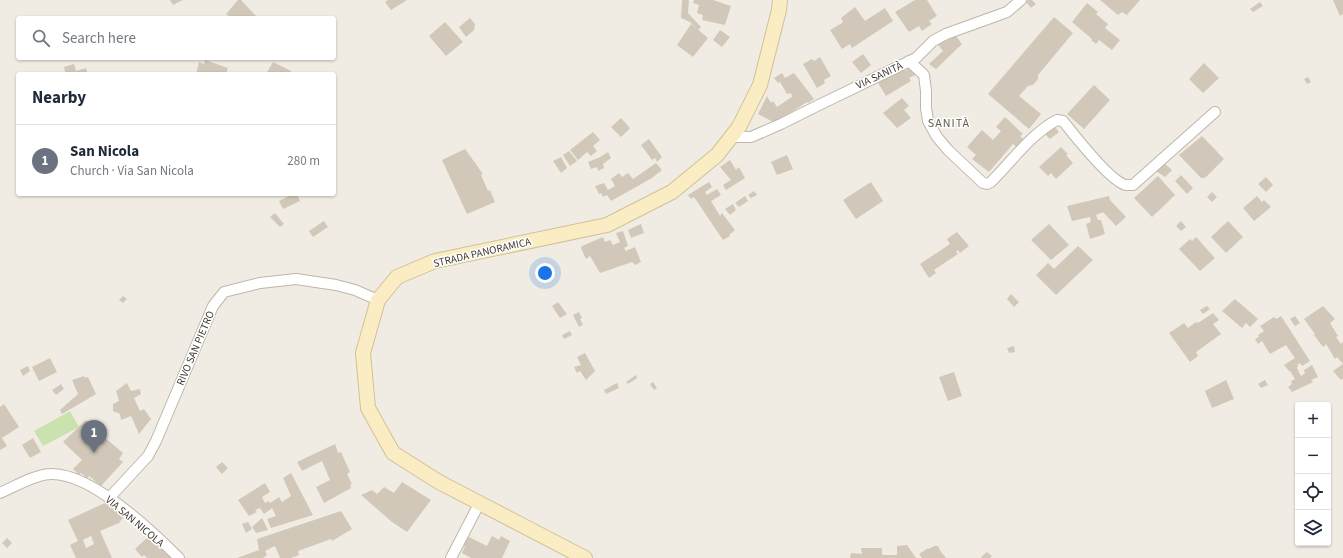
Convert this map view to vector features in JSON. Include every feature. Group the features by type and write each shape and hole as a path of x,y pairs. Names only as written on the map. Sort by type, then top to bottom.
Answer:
{"main road":[{"name":"STRADA PANORAMICA","path":"585,558 479,504 439,482 393,453 368,408 363,353 378,300 397,277 435,261 607,225 672,192 717,155 739,127 760,85 779,10 780,0"}],"street":[{"name":"VIA SANITÀ","path":"731,137 750,137 781,124 916,58 933,41 946,34 1007,12 1022,0"},
{"path":"909,61 924,75 928,121 937,137 976,177 983,183 987,184 991,182 1032,138 1048,125 1057,120 1063,122 1106,171 1126,185 1133,185 1215,112"},
{"name":"RIVO SAN PIETRO","path":"110,497 151,451 213,306 224,292 260,283 296,280 336,285 355,290 378,300"},
{"name":"VIA SAN NICOLA","path":"0,493 30,479 51,474 70,477 110,497 179,558"},
{"path":"451,558 479,504"}],"green space":[{"path":"70,411 79,427 43,446 34,431"}],"building":[{"path":"170,0 183,0 173,5"},
{"path":"238,0 241,0 256,16 229,16 226,14"},
{"path":"388,0 407,0 391,10 385,2"},
{"path":"682,0 689,0 688,13 701,27 698,30 690,22 681,18"},
{"path":"694,0 713,0 731,6 725,25 702,20 703,15 697,13 699,5 693,3"},
{"path":"915,0 927,0 937,16 929,21 932,24 922,31 919,26 909,32 895,12"},
{"path":"1028,0 1032,0 1036,4 1031,8 1026,2"},
{"path":"1100,0 1140,0 1127,15 1122,12 1118,15"},
{"path":"1333,0 1343,0 1343,14 1340,16"},
{"path":"1260,2 1263,6 1253,12 1250,9"},
{"path":"1087,3 1098,12 1096,14 1108,24 1105,28 1120,40 1112,50 1099,40 1096,44 1072,22"},
{"path":"855,7 865,21 885,8 893,21 852,48 850,44 842,49 830,30 842,23 841,18"},
{"path":"1054,17 1073,33 1038,75 1038,79 1033,85 1028,86 1019,96 1041,114 1029,129 988,94"},
{"path":"470,18 475,24 474,30 466,37 459,27"},
{"path":"445,22 463,42 446,56 429,36"},
{"path":"691,24 708,38 693,57 677,45"},
{"path":"720,30 730,37 722,47 713,40"},
{"path":"956,36 962,44 936,69 929,64 943,51 938,45"},
{"path":"863,54 871,65 861,73 852,62"},
{"path":"820,57 831,76 824,80 825,83 817,88 803,64 812,59 814,61"},
{"path":"205,60 228,68 227,72 196,72 199,62 204,64"},
{"path":"273,62 291,71 291,72 267,72"},
{"path":"1204,63 1219,78 1203,93 1189,79"},
{"path":"74,64 76,71 86,68 87,72 65,72 64,67"},
{"path":"902,68 905,71 909,68 915,75 909,78 911,81 886,96 878,83"},
{"path":"782,73 785,78 794,73 814,99 775,123 758,114 767,96 771,103 773,101 777,107 793,96 790,93 787,94 780,82 778,83 774,78"},
{"path":"1308,77 1311,82 1307,84 1304,79"},
{"path":"1094,85 1110,100 1084,129 1067,114"},
{"path":"902,98 909,106 904,110 911,118 897,128 883,113"},
{"path":"1005,117 1023,134 1020,136 1024,140 1018,148 1013,144 989,172 972,159 976,155 967,147 982,130 993,140 1001,131 996,127"},
{"path":"621,118 630,128 621,137 611,127"},
{"path":"1053,124 1059,132 1050,139 1044,133"},
{"path":"593,132 600,140 593,146 597,151 591,156 587,152 578,160 570,150"},
{"path":"1202,136 1224,159 1205,178 1201,178 1179,155"},
{"path":"649,139 662,157 657,162 655,158 652,160 641,145"},
{"path":"1061,147 1068,154 1066,155 1073,163 1056,179 1051,173 1048,176 1039,167"},
{"path":"465,149 483,174 481,175 495,202 467,214 442,160"},
{"path":"569,151 577,161 570,166 563,155"},
{"path":"608,152 611,158 603,164 604,168 598,171 597,167 591,169 588,162"},
{"path":"787,155 793,169 777,175 771,162"},
{"path":"561,157 567,168 561,173 553,161"},
{"path":"730,160 736,170 739,167 745,178 726,190 723,185 731,180 720,167"},
{"path":"656,163 662,170 652,178 611,201 607,195 603,197 601,193 599,194 595,186 604,183 608,190 615,186 611,179 619,173 622,177 628,173 633,179"},
{"path":"1164,163 1172,170 1165,177 1156,171"},
{"path":"1181,175 1193,188 1187,194 1175,181"},
{"path":"1158,176 1175,195 1152,217 1134,198"},
{"path":"1266,177 1273,185 1266,192 1258,184"},
{"path":"709,182 712,187 705,192 707,195 717,189 721,195 711,201 720,216 722,213 735,230 729,235 730,236 723,240 694,197 691,199 688,195"},
{"path":"871,182 883,201 856,219 843,200"},
{"path":"754,191 757,195 751,198 748,195"},
{"path":"1212,192 1217,197 1212,202 1207,197"},
{"path":"289,196 298,196 300,201 283,209 279,201"},
{"path":"745,196 748,201 739,207 735,203"},
{"path":"1109,196 1110,200 1126,217 1116,226 1103,212 1096,215 1098,220 1101,220 1105,234 1090,239 1086,224 1091,222 1090,217 1072,221 1067,206"},
{"path":"1257,196 1262,202 1264,200 1271,207 1254,221 1243,208"},
{"path":"733,204 736,210 730,215 725,209"},
{"path":"275,213 284,224 280,227 270,217"},
{"path":"324,221 328,227 313,237 309,231"},
{"path":"1181,221 1186,227 1181,231 1176,226"},
{"path":"1228,221 1243,237 1226,253 1211,237"},
{"path":"641,224 644,233 631,238 628,230"},
{"path":"1049,224 1069,245 1051,260 1031,240"},
{"path":"623,231 628,246 624,248 626,251 635,247 641,262 635,265 632,262 600,273 590,256 586,259 581,248 582,246 603,237 605,242 610,240 613,245 620,242 616,233"},
{"path":"957,232 969,246 960,253 958,250 956,252 958,254 934,270 936,273 929,278 920,264 950,244 947,239"},
{"path":"1196,237 1215,258 1200,271 1179,249 1190,239 1192,241"},
{"path":"1078,246 1093,260 1056,295 1036,275 1048,263 1054,269"},
{"path":"1011,294 1019,302 1014,307 1007,299"},
{"path":"123,296 127,299 123,303 119,300"},
{"path":"1235,299 1258,319 1250,327 1246,323 1242,328 1222,311"},
{"path":"558,302 567,314 560,318 552,306"},
{"path":"1207,306 1210,309 1203,314 1200,310"},
{"path":"1323,306 1335,319 1330,323 1338,336 1336,337 1341,344 1343,342 1343,364 1337,357 1335,359 1326,344 1323,347 1304,319"},
{"path":"579,312 583,325 579,327 573,315"},
{"path":"1213,313 1219,320 1213,324 1221,334 1196,352 1198,356 1190,362 1169,333 1184,323 1188,328"},
{"path":"1281,316 1310,361 1302,366 1300,363 1297,365 1301,376 1305,373 1304,370 1312,365 1318,377 1311,380 1313,382 1292,392 1288,387 1292,384 1291,381 1295,379 1284,365 1295,358 1286,345 1270,354 1262,341 1258,344 1255,339 1264,331 1260,326 1274,317 1276,319"},
{"path":"1295,316 1300,323 1295,326 1290,319"},
{"path":"570,331 572,335 564,339 562,335"},
{"path":"1014,346 1015,352 1009,353 1007,348"},
{"path":"585,353 595,371 586,380 580,371 577,373 574,367 581,365 577,357"},
{"path":"50,358 57,372 39,381 32,367"},
{"path":"1343,364 1343,378 1341,380 1333,371"},
{"path":"28,366 30,371 23,376 20,370"},
{"path":"954,372 962,396 948,401 939,377"},
{"path":"636,375 637,378 628,384 626,382"},
{"path":"84,376 85,378 88,377 96,394 62,414 60,410 78,394 72,380"},
{"path":"1226,380 1234,399 1212,408 1205,391"},
{"path":"1265,380 1268,385 1261,388 1258,384"},
{"path":"653,382 657,388 654,390 650,384"},
{"path":"127,383 131,391 140,389 141,394 134,398 140,411 144,409 151,419 139,434 131,416 121,420 120,414 113,411 113,404 119,401 116,391"},
{"path":"617,383 619,388 606,394 604,390"},
{"path":"61,384 64,389 56,395 52,390"},
{"path":"4,404 19,427 2,438 7,446 0,450 0,407"},
{"path":"86,420 89,423 92,421 100,423 107,433 104,437 123,453 119,459 123,462 101,486 89,476 87,478 81,473 79,475 73,469 82,460 63,442"},
{"path":"33,438 41,452 30,458 22,445"},
{"path":"335,444 338,453 341,452 350,472 347,474 352,484 350,485 351,488 324,503 316,487 330,480 322,461 302,471 297,462"},
{"path":"222,462 228,468 222,474 216,467"},
{"path":"291,473 313,515 271,528 267,519 276,516 272,508 264,514 260,508 255,510 257,512 249,516 238,500 265,483 270,492 262,497 265,503 268,501 270,503 279,497 282,502 291,496 283,478"},
{"path":"402,482 431,500 407,532 392,522 361,495 372,490 377,494 384,487 394,493"},
{"path":"109,501 126,514 119,523 100,531 112,558 76,558 70,545 78,541 68,520","holes":["91,536 94,544 86,548 83,540"]},
{"path":"341,511 352,529 332,541 331,539 298,551 299,555 291,558 280,558 275,546 265,551 267,555 263,558 237,558 259,550 257,539"},
{"path":"262,518 268,530 256,533 252,527"},
{"path":"248,522 252,529 246,533 242,524"},
{"path":"150,535 172,558 147,558 144,555 142,557 135,549"},
{"path":"467,536 487,546 492,536 499,540 501,536 510,541 502,558 471,558 462,553 465,546 462,545"},
{"path":"7,538 12,543 7,548 2,543"},
{"path":"907,545 916,558 850,558 851,553 862,554 861,548 882,548 882,555 897,555 897,546"},
{"path":"934,546 938,546 946,558 922,558 919,554 928,548 929,549"},
{"path":"987,552 992,556 990,558 981,557"}],"place":[{"name":"San Nicola","path":"94,453"}],"district":[{"name":"SANITÀ","path":"949,123"}]}
